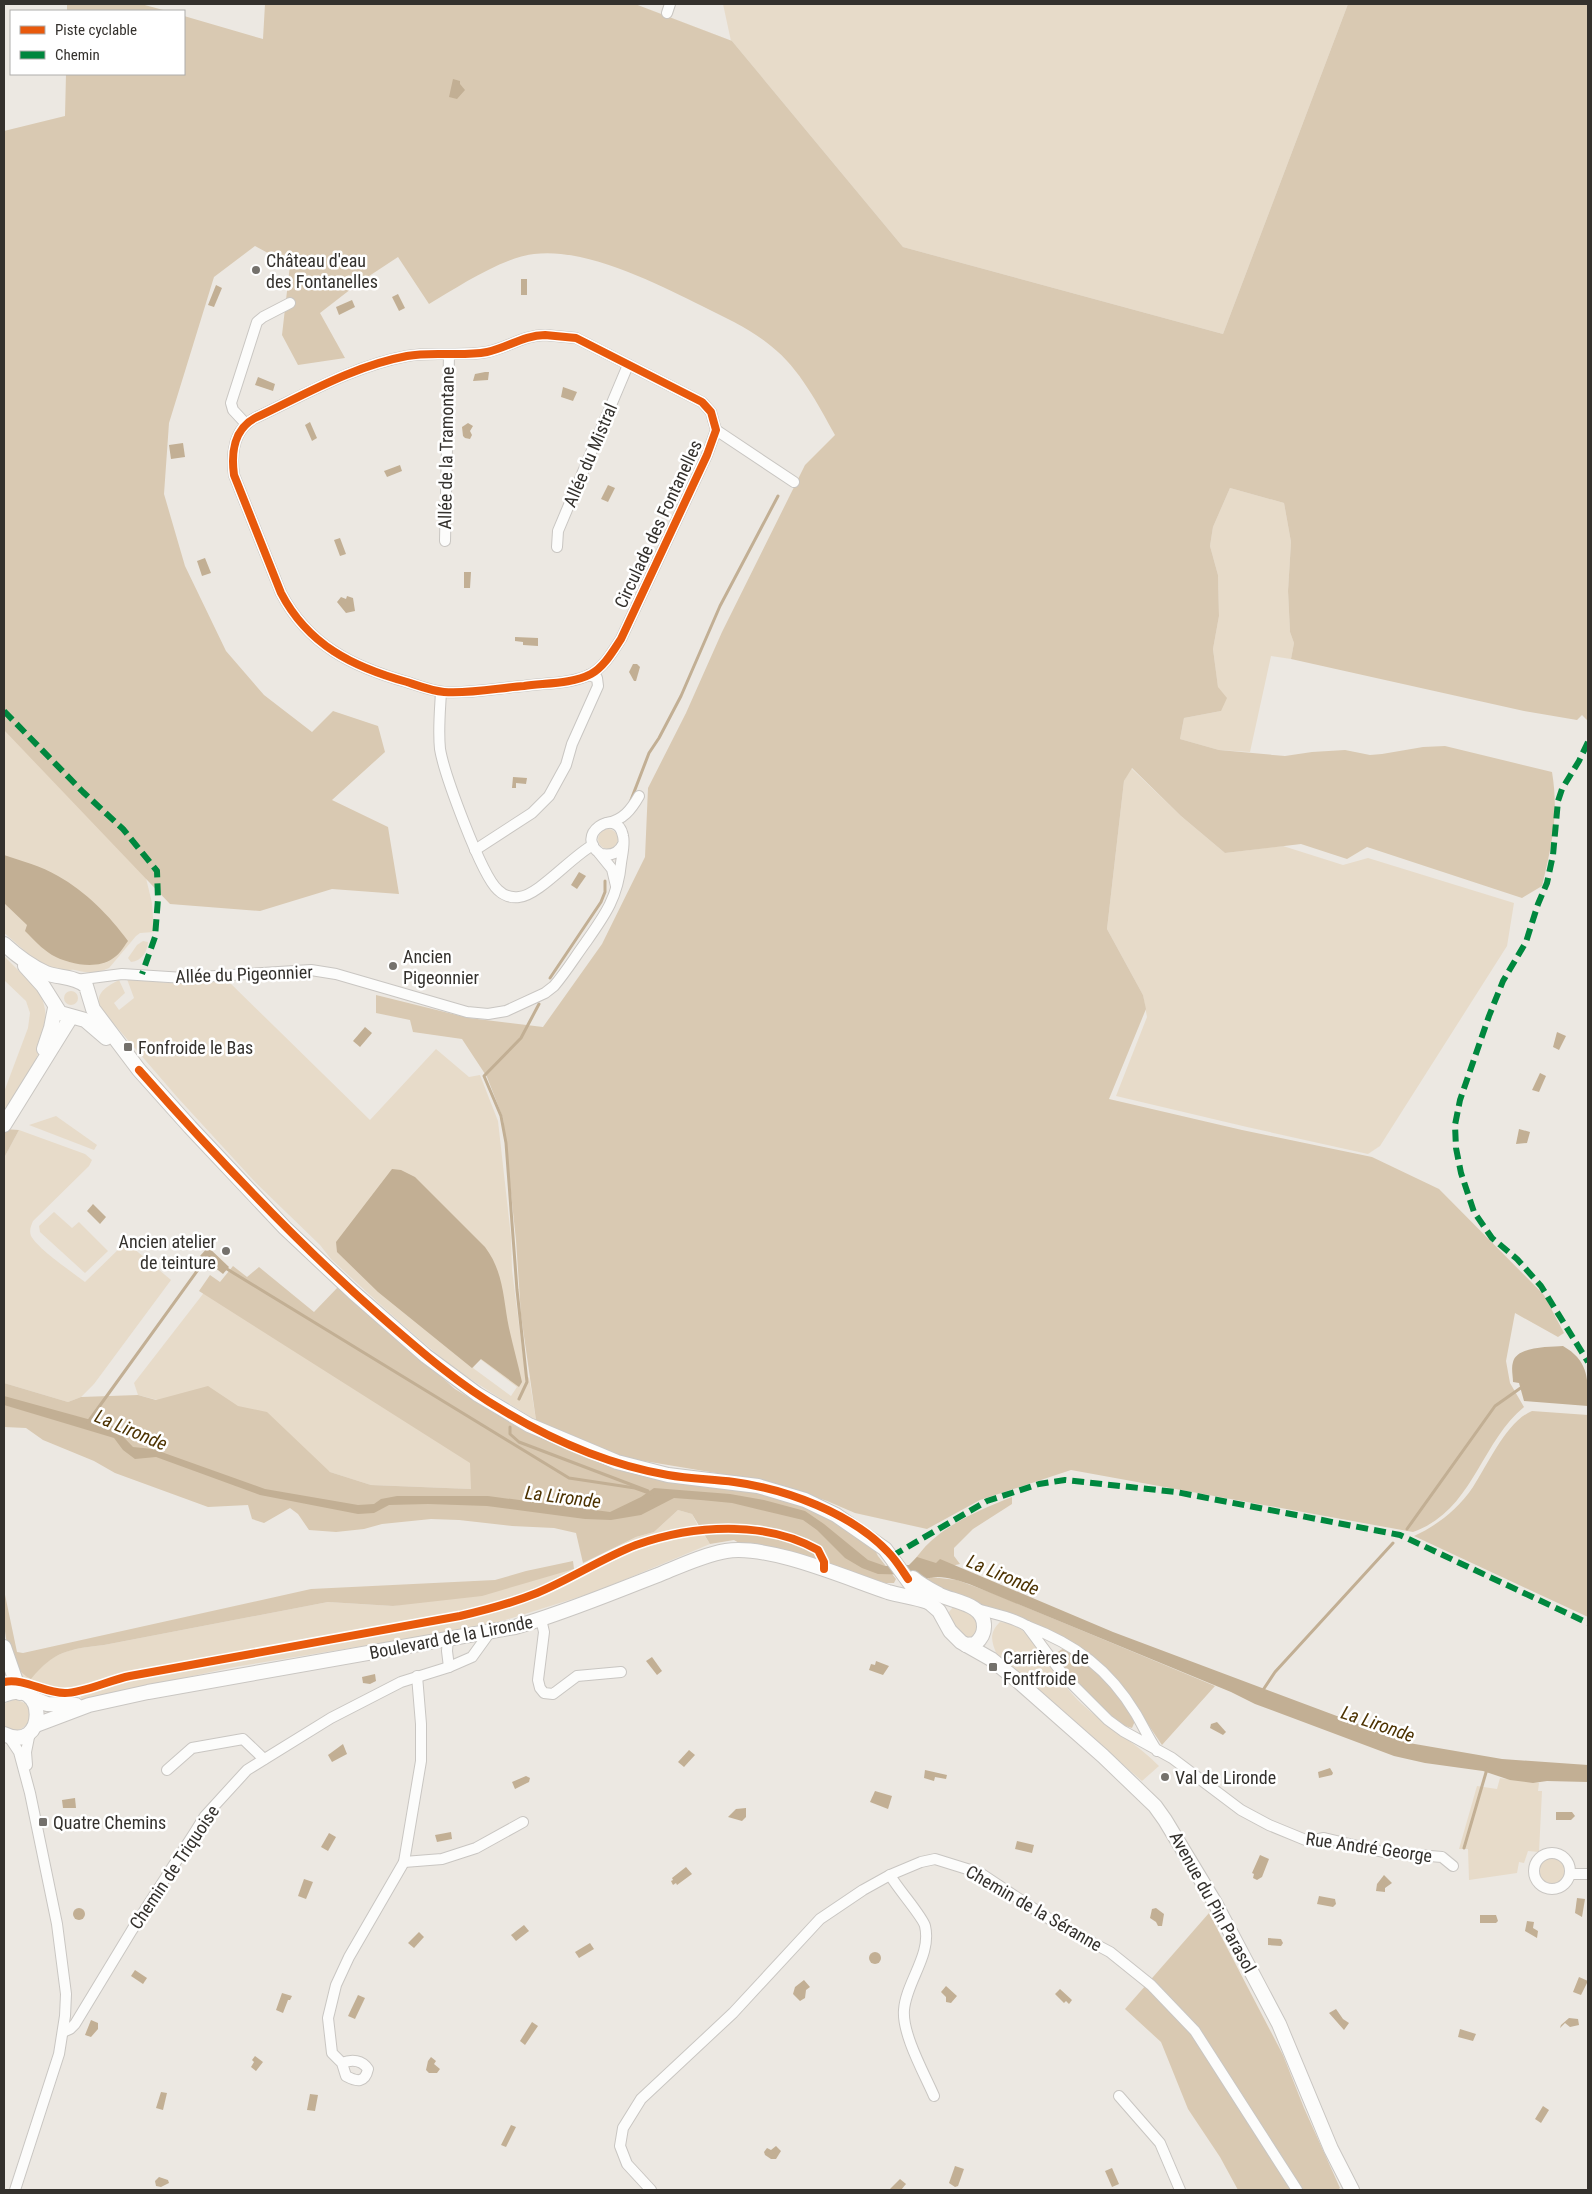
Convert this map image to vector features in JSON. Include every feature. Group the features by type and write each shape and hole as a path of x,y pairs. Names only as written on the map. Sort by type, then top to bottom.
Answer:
{"street":[{"path":"290,303 257,322 231,403 233,410 246,424 237,437 232,460 234,475 281,593 291,610 309,632 349,662 369,671 441,692 460,692 559,682 589,675 597,678 598,686 562,773 549,796 532,813 476,850"},
{"name":"Circulade des Fontanelles","path":"246,424 277,406 379,363 409,356 488,352 532,336 545,335 576,338 702,402 711,412 716,430 707,455 621,639 601,666 589,675"},
{"name":"Allée de la Tramontane","path":"444,541 448,355"},
{"name":"Allée du Mistral","path":"557,547 558,531 628,365"},
{"path":"716,430 794,482"},
{"path":"441,692 439,739 444,770 476,850 497,890 508,896 521,897 533,892 577,854 596,849 607,855 613,854 624,841 623,834 617,826 611,823 604,824 593,832 596,849 613,872 616,891"},
{"name":"Allée du Pigeonnier","path":"75,980 122,974 184,978 312,970 336,974 467,1012 497,1013 545,992 554,986 604,917 616,891 624,841 639,796 624,816 604,824"},
{"path":"4,944 46,973 75,980 86,986 100,1020 139,1070 285,1228 353,1292 426,1356 502,1410 564,1442 617,1462 668,1475 758,1486 805,1500 823,1508 878,1543 895,1560 912,1582 935,1599 957,1601 974,1608 1017,1620 1072,1646 1100,1670 1135,1713 1157,1751"},
{"path":"16,954 43,986 60,1014 85,1020 139,1070"},
{"path":"4,1125 72,1017 85,1011 90,999 108,976"},
{"path":"26,1088 46,1044 56,987 65,980 75,980"},
{"name":"Boulevard de la Lironde","path":"7,1736 22,1736 33,1728 89,1705 194,1684 490,1632 541,1619 685,1564 726,1551 743,1550 760,1553 811,1565 888,1592 935,1599"},
{"name":"Boulevard de la Lironde","path":"888,1592 902,1592 912,1582"},
{"path":"935,1599 950,1631 966,1645 978,1641 984,1626 1000,1615"},
{"path":"946,1623 946,1608 951,1602 957,1601"},
{"path":"974,1608 982,1618 984,1626"},
{"path":"541,1619 544,1632 538,1680 540,1688 544,1692 554,1694 577,1676 621,1672"},
{"name":"Avenue du Pin Parasol","path":"984,1626 990,1647 1001,1666"},
{"name":"Rue André George","path":"1027,1626 1064,1676 1115,1726 1172,1758 1214,1792 1241,1810 1284,1832 1308,1841 1324,1838 1383,1852 1442,1857 1453,1866"},
{"name":"Chemin de Triquoise","path":"64,2032 75,2024 127,1938 206,1816 247,1770 331,1718 401,1682 449,1668 472,1657 490,1632"},
{"path":"448,1639 446,1651 449,1668"},
{"name":"Avenue du Pin Parasol","path":"966,1645 1001,1666 1127,1779 1154,1806 1170,1826 1216,1903 1279,2024 1331,2149 1352,2190"},
{"path":"4,1647 25,1695 37,1710 26,1752 29,1789"},
{"path":"342,2063 332,2053 328,2018 336,1985 348,1957 404,1862 421,1761 421,1724 417,1676"},
{"path":"4,1695 10,1692 25,1695"},
{"name":"Boulevard de la Lironde","path":"25,1695 47,1704 89,1705"},
{"path":"7,1736 19,1752 29,1789 62,1949 66,1994 64,2032 59,2054 15,2190"},
{"path":"167,1770 192,1748 243,1739 264,1759"},
{"path":"404,1862 442,1859 476,1848 523,1822"},
{"name":"Chemin de la Séranne","path":"651,2190 627,2164 620,2146 623,2128 641,2099 733,2013 820,1919 863,1890 890,1875 921,1862 934,1859 969,1868 1001,1885 1057,1924 1110,1952 1151,1984 1195,2031 1297,2190"},
{"path":"1571,1874 1588,1874"},
{"path":"890,1875 924,1924 925,1945 906,2000 904,2021 934,2096"},
{"path":"1119,2096 1160,2142 1180,2190"}],"shaded area":[{"path":"67,4 141,4 163,10 67,10"},
{"path":"265,4 635,4 732,41 903,247 1223,334 1348,4 1588,4 1588,721 1582,715 1577,720 1524,711 1291,659 1294,643 1290,632 1288,591 1291,542 1284,503 1230,488 1213,527 1210,546 1218,575 1219,616 1213,649 1218,687 1227,698 1221,711 1184,718 1180,739 1219,750 1285,756 1345,750 1370,755 1423,747 1445,746 1552,772 1555,816 1549,857 1542,886 1522,898 1367,847 1347,859 1301,844 1225,853 1181,816 1132,768 1124,781 1107,929 1143,995 1146,1009 1109,1099 1242,1130 1372,1157 1439,1189 1544,1295 1564,1333 1558,1337 1515,1313 1506,1361 1510,1383 1524,1407 1509,1422 1463,1493 1449,1509 1433,1522 1413,1532 1071,1470 980,1500 927,1529 855,1513 827,1501 770,1482 626,1458 536,1420 521,1315 516,1240 503,1118 487,1077 462,1039 413,1032 410,1020 376,1013 376,995 469,1018 543,1027 602,944 645,857 648,788 686,713 722,632 805,465 835,435 807,387 791,365 755,334 664,288 621,269 576,256 554,253 534,254 508,261 480,274 429,304 398,257 360,282 320,313 345,358 298,365 282,335 290,265 255,246 214,277 169,423 164,494 185,566 226,651 264,695 312,732 333,711 378,726 385,752 332,800 388,827 399,894 332,889 260,911 170,904 4,730 4,131 65,116 66,75 185,75 185,16 263,39"},
{"path":"723,4 1348,4 1223,334 903,247 731,41"},
{"path":"453,79 460,81 465,90 457,99 449,97"},
{"path":"521,279 527,279 527,295 521,295"},
{"path":"216,285 222,288 214,307 208,305"},
{"path":"398,294 405,308 399,311 392,297"},
{"path":"352,300 355,307 339,315 336,307"},
{"path":"489,372 488,380 473,381 475,374"},
{"path":"258,377 275,384 273,391 255,385"},
{"path":"563,387 577,392 573,401 561,397"},
{"path":"310,422 317,438 312,441 305,425"},
{"path":"468,423 473,426 470,431 472,435 470,439 463,436 462,427"},
{"path":"183,443 185,457 171,459 169,445"},
{"path":"400,465 402,471 387,477 384,471"},
{"path":"608,485 615,488 608,502 601,499"},
{"path":"1230,488 1284,503 1291,542 1288,591 1290,632 1294,643 1291,659 1271,656 1250,752 1219,750 1180,739 1184,718 1221,711 1213,649 1219,616 1218,575 1210,546 1213,527"},
{"path":"340,538 346,554 340,556 334,540"},
{"path":"205,558 211,573 202,576 197,561"},
{"path":"464,572 471,572 470,588 464,588"},
{"path":"347,596 353,598 355,611 346,613 337,602 341,597 346,599"},
{"path":"515,637 538,638 538,646 523,645 523,642 515,641"},
{"path":"633,664 637,664 640,667 636,681 634,681 629,672"},
{"path":"4,727 145,874 152,903 154,932 140,933 136,936 109,968 105,970 96,972 57,971 36,960 4,933"},
{"path":"1131,768 1181,816 1225,853 1283,846 1343,865 1368,858 1514,903 1507,946 1380,1146 1368,1154 1116,1096 1147,1017 1143,995 1107,929 1124,781"},
{"path":"513,777 527,778 526,784 516,783 516,788 512,788"},
{"path":"604,829 612,829 618,835 618,843 612,849 604,849 598,843 598,835"},
{"path":"4,855 52,872 87,897 105,913 128,941 121,951 105,962 90,965 66,961 45,950 25,931 27,925 4,903"},
{"path":"579,872 586,876 577,889 571,885"},
{"path":"143,941 148,942 145,952 141,958 131,962 128,958 137,945"},
{"path":"4,956 38,990 44,1006 46,1022 38,1055 4,1115 4,1092 28,1028 30,1013 26,1001 4,980"},
{"path":"127,979 180,984 226,979 370,1120 436,1049 469,1077 480,1075 498,1121 511,1237 512,1270 526,1380 529,1377 536,1420 462,1373 421,1341 331,1259 320,1245 256,1183 178,1098 101,1009 99,1003 100,994 119,980 125,993 114,1003 119,1010 134,998","holes":["480,1359 517,1387 511,1396 473,1368"]},
{"path":"71,991 76,993 78,998 76,1003 71,1005 66,1003 64,998 66,993"},
{"path":"365,1027 372,1033 360,1047 353,1041"},
{"path":"1557,1032 1566,1036 1559,1050 1553,1047"},
{"path":"1540,1073 1546,1076 1539,1092 1532,1090"},
{"path":"56,1116 97,1145 94,1150 29,1125"},
{"path":"4,1129 19,1130 4,1158"},
{"path":"1519,1129 1530,1132 1527,1143 1516,1144"},
{"path":"19,1130 85,1154 92,1160 89,1166 33,1221 30,1230 31,1236 41,1247 85,1282 126,1242 171,1280 94,1384 81,1397 68,1402 4,1383 4,1158"},
{"path":"392,1169 401,1170 415,1177 485,1247 491,1256 502,1286 509,1328 522,1382 519,1387 481,1359 472,1368 378,1292 337,1252 336,1242"},
{"path":"93,1204 106,1217 100,1224 87,1211"},
{"path":"54,1212 72,1228 79,1222 108,1251 85,1273 40,1232 39,1226"},
{"path":"208,1247 229,1267 223,1274 200,1256"},
{"path":"233,1266 247,1277 259,1267 314,1312 339,1286 455,1389 519,1428 613,1467 672,1483 745,1490 802,1505 824,1515 872,1544 878,1556 896,1579 894,1583 885,1583 817,1560 746,1547 734,1540 710,1544 692,1514 678,1510 654,1532 636,1537 583,1563 576,1533 554,1528 431,1519 382,1524 364,1529 336,1532 309,1530 298,1514 290,1508 264,1523 252,1519 248,1505 208,1507 115,1473 94,1461 43,1440 26,1428 4,1427 4,1383 68,1402 81,1397 138,1395 156,1400 208,1386 238,1406 267,1412 330,1472 371,1485 471,1489 470,1463 199,1291 210,1275 220,1282"},
{"path":"213,1281 478,1459 471,1489 371,1485 330,1472 251,1424 138,1395 134,1383"},
{"path":"1563,1346 1572,1352 1582,1364 1587,1379 1588,1406 1524,1401 1519,1383 1513,1382 1512,1364 1516,1357 1527,1350 1535,1348"},
{"path":"4,1396 113,1426 133,1447 153,1449 265,1489 358,1505 374,1504 381,1499 397,1496 488,1496 610,1512 641,1497 654,1488 730,1494 764,1500 805,1511 868,1560 885,1566 909,1565 917,1557 936,1563 940,1559 1113,1632 1409,1743 1502,1759 1588,1765 1588,1782 1547,1781 1533,1783 1510,1780 1483,1771 1425,1763 1394,1756 1255,1704 1231,1692 969,1584 941,1577 925,1580 918,1575 878,1574 862,1568 845,1558 817,1530 803,1520 732,1503 674,1498 641,1515 611,1520 585,1519 487,1506 428,1504 389,1505 374,1513 358,1514 260,1495 156,1457 135,1459 123,1450 114,1438 4,1405"},
{"path":"1532,1411 1588,1415 1588,1617 1414,1536 1431,1527 1461,1502 1473,1487 1506,1433 1523,1416"},
{"path":"1012,1497 1012,1504 973,1529 954,1548 954,1556 960,1564 917,1574 910,1565 928,1544 949,1527 980,1510"},
{"path":"678,1510 692,1514 699,1528 646,1539 604,1557 553,1583 478,1610 118,1676 71,1691 43,1688 19,1679 15,1665 31,1678 47,1662 55,1657 81,1648 328,1602 393,1606 574,1569 636,1537 654,1532"},
{"path":"703,1533 710,1544 595,1592 486,1626 234,1667 82,1700 80,1695 104,1685 134,1678 477,1615 521,1601 623,1554 675,1537"},
{"path":"573,1561 574,1569 482,1596 393,1606 328,1602 81,1648 55,1657 47,1662 31,1679 21,1672 14,1663 6,1639 4,1590 17,1652 23,1653 311,1589 495,1580"},
{"path":"931,1577 957,1580 992,1593 1215,1686 1162,1745 1141,1714 1103,1666 1083,1649 1057,1636 921,1583"},
{"path":"955,1605 960,1605 976,1619 979,1630 970,1640 959,1632 951,1621 949,1612"},
{"path":"1000,1622 1017,1627 1024,1632 1078,1700 1101,1720 1141,1749 1159,1766 1142,1781 997,1655 992,1637 996,1626"},
{"path":"1064,1648 1094,1669 1110,1687 1133,1716 1135,1721 1132,1728 1122,1725 1093,1700 1055,1658 1056,1653"},
{"path":"652,1657 662,1671 657,1675 646,1661"},
{"path":"876,1661 889,1666 883,1675 869,1670 871,1664 875,1665"},
{"path":"375,1674 376,1681 370,1684 363,1683 362,1677"},
{"path":"15,1699 27,1704 31,1718 19,1730 8,1729 4,1726 4,1704"},
{"path":"1217,1722 1226,1732 1223,1735 1210,1728 1211,1724"},
{"path":"343,1744 347,1754 332,1762 328,1755"},
{"path":"689,1750 695,1755 684,1767 678,1762"},
{"path":"1330,1768 1333,1773 1332,1775 1319,1778 1318,1772"},
{"path":"925,1770 947,1775 946,1779 935,1777 934,1781 924,1778"},
{"path":"526,1776 530,1778 529,1782 515,1789 512,1782"},
{"path":"1500,1778 1539,1783 1538,1791 1542,1791 1539,1852 1528,1851 1524,1863 1519,1862 1517,1873 1469,1880 1468,1849 1459,1849 1477,1786 1497,1789"},
{"path":"875,1791 892,1796 888,1809 870,1802"},
{"path":"75,1798 76,1808 63,1808 62,1800"},
{"path":"746,1808 746,1817 742,1821 728,1817 736,1809"},
{"path":"1556,1812 1572,1812 1575,1816 1571,1820 1556,1820"},
{"path":"451,1832 452,1839 437,1842 435,1835"},
{"path":"329,1833 336,1837 328,1851 321,1847"},
{"path":"1017,1841 1034,1845 1032,1853 1015,1849"},
{"path":"1260,1855 1269,1859 1262,1877 1257,1880 1253,1878 1254,1874 1252,1873"},
{"path":"1552,1857 1562,1861 1566,1871 1562,1881 1552,1885 1542,1881 1538,1871 1542,1861"},
{"path":"686,1867 692,1874 677,1885 676,1883 673,1885 672,1878"},
{"path":"1384,1875 1392,1883 1385,1888 1385,1892 1376,1891 1377,1884"},
{"path":"304,1879 313,1882 306,1899 298,1896"},
{"path":"1319,1896 1335,1899 1336,1904 1333,1907 1317,1904"},
{"path":"1577,1898 1585,1899 1582,1917 1575,1913"},
{"path":"77,1908 81,1908 85,1914 81,1920 77,1920 73,1916 73,1912"},
{"path":"1156,1908 1164,1914 1162,1926 1158,1926 1150,1918 1152,1909"},
{"path":"1209,1913 1283,2055 1304,2108 1340,2188 1338,2190 1238,2190 1220,2157 1188,2109 1161,2042 1125,2009"},
{"path":"1480,1915 1496,1915 1498,1921 1496,1923 1480,1923"},
{"path":"1527,1921 1534,1922 1533,1928 1538,1931 1537,1938 1525,1931"},
{"path":"524,1925 529,1931 516,1941 511,1935"},
{"path":"419,1932 424,1937 414,1948 408,1943"},
{"path":"1268,1938 1281,1939 1283,1943 1281,1946 1268,1945"},
{"path":"590,1943 594,1949 579,1958 575,1952"},
{"path":"873,1952 877,1952 881,1958 877,1964 873,1964 869,1960 869,1956"},
{"path":"135,1970 147,1978 143,1984 131,1976"},
{"path":"1579,1977 1588,1981 1581,1995 1573,1992"},
{"path":"804,1980 810,1987 806,1990 805,1998 800,2001 793,1994 795,1987"},
{"path":"946,1986 957,1996 951,2003 946,2002 946,1997 941,1992"},
{"path":"1060,1989 1072,2000 1069,2004 1066,2001 1064,2003 1055,1994"},
{"path":"282,1993 292,1996 288,2000 283,2013 276,2010"},
{"path":"358,1995 365,1998 355,2019 348,2016"},
{"path":"1336,2009 1343,2019 1349,2023 1344,2030 1329,2013"},
{"path":"1569,2018 1578,2019 1579,2025 1570,2027 1565,2023 1560,2028 1561,2025"},
{"path":"91,2020 98,2023 98,2029 91,2037 85,2035"},
{"path":"532,2022 538,2026 525,2045 520,2041"},
{"path":"1460,2029 1476,2034 1473,2041 1458,2037"},
{"path":"255,2056 263,2062 256,2071 251,2067"},
{"path":"431,2057 436,2061 434,2064 440,2069 437,2073 429,2073 426,2070"},
{"path":"161,2092 167,2093 163,2110 156,2108"},
{"path":"310,2094 318,2095 315,2111 307,2110"},
{"path":"1543,2106 1549,2110 1541,2123 1535,2119"},
{"path":"511,2125 516,2127 506,2147 501,2145"},
{"path":"776,2146 781,2151 776,2159 771,2159 765,2155 764,2152 767,2148 771,2150"},
{"path":"955,2166 964,2169 958,2186 955,2187 949,2183"},
{"path":"1112,2168 1119,2184 1112,2187 1105,2171"},
{"path":"159,2177 168,2180 169,2183 161,2187 156,2186 155,2181"},
{"path":"900,2179 906,2184 901,2190 889,2190"}],"waterway":[{"path":"631,800 649,753 681,696 720,606 778,496"},
{"path":"550,978 601,902 605,892 605,881"},
{"path":"519,1399 527,1382 517,1290 506,1143 501,1116 484,1076 521,1038 539,1004"},
{"name":"La Lironde","path":"88,1422 205,1260"},
{"name":"La Lironde","path":"227,1269 569,1478 635,1488 652,1494"},
{"path":"1407,1529 1495,1406 1522,1387"},
{"path":"510,1427 510,1434 519,1442 648,1491"},
{"path":"1263,1690 1275,1672 1393,1543"},
{"path":"1464,1848 1487,1769"}],"marked path":[{"path":"4,711 83,792 123,829 157,871 158,899 155,937 142,974"},
{"path":"1588,742 1562,789 1558,801 1553,855 1547,883 1526,942 1503,981 1489,1016 1460,1100 1455,1125 1456,1148 1461,1173 1474,1212 1492,1238 1517,1259 1541,1286 1588,1362"},
{"path":"892,1556 987,1501 1039,1484 1065,1480 1176,1492 1400,1535 1588,1623"}],"cycle path":[{"path":"545,335 576,338 702,402 711,412 716,430 707,455 615,649 596,671 575,680 484,691 454,692 430,689 368,669 351,661 318,640 304,627 281,593 234,475 234,450 242,428 255,418 310,391 367,367 407,356 487,352 523,339 545,335"},
{"path":"139,1070 196,1134 316,1257 424,1354 487,1401 563,1442 625,1465 676,1476 754,1485 775,1490 817,1505 856,1526 873,1538 891,1555 908,1579"},
{"path":"4,1682 19,1682 50,1691 72,1692 130,1676 460,1616 528,1597 623,1550 658,1538 681,1533 728,1529 752,1530 775,1534 797,1540 818,1550 824,1562 824,1569"}],"place":[{"name":"Château d'eau des Fontanelles","path":"256,270"},
{"name":"Ancien Pigeonnier","path":"393,966"},
{"name":"Fonfroide le Bas","path":"128,1047"},
{"name":"Ancien atelier de teinture","path":"226,1251"},
{"name":"Carrières de Fontfroide","path":"993,1667"},
{"name":"Val de Lironde","path":"1165,1777"},
{"name":"Quatre Chemins","path":"43,1822"}]}
